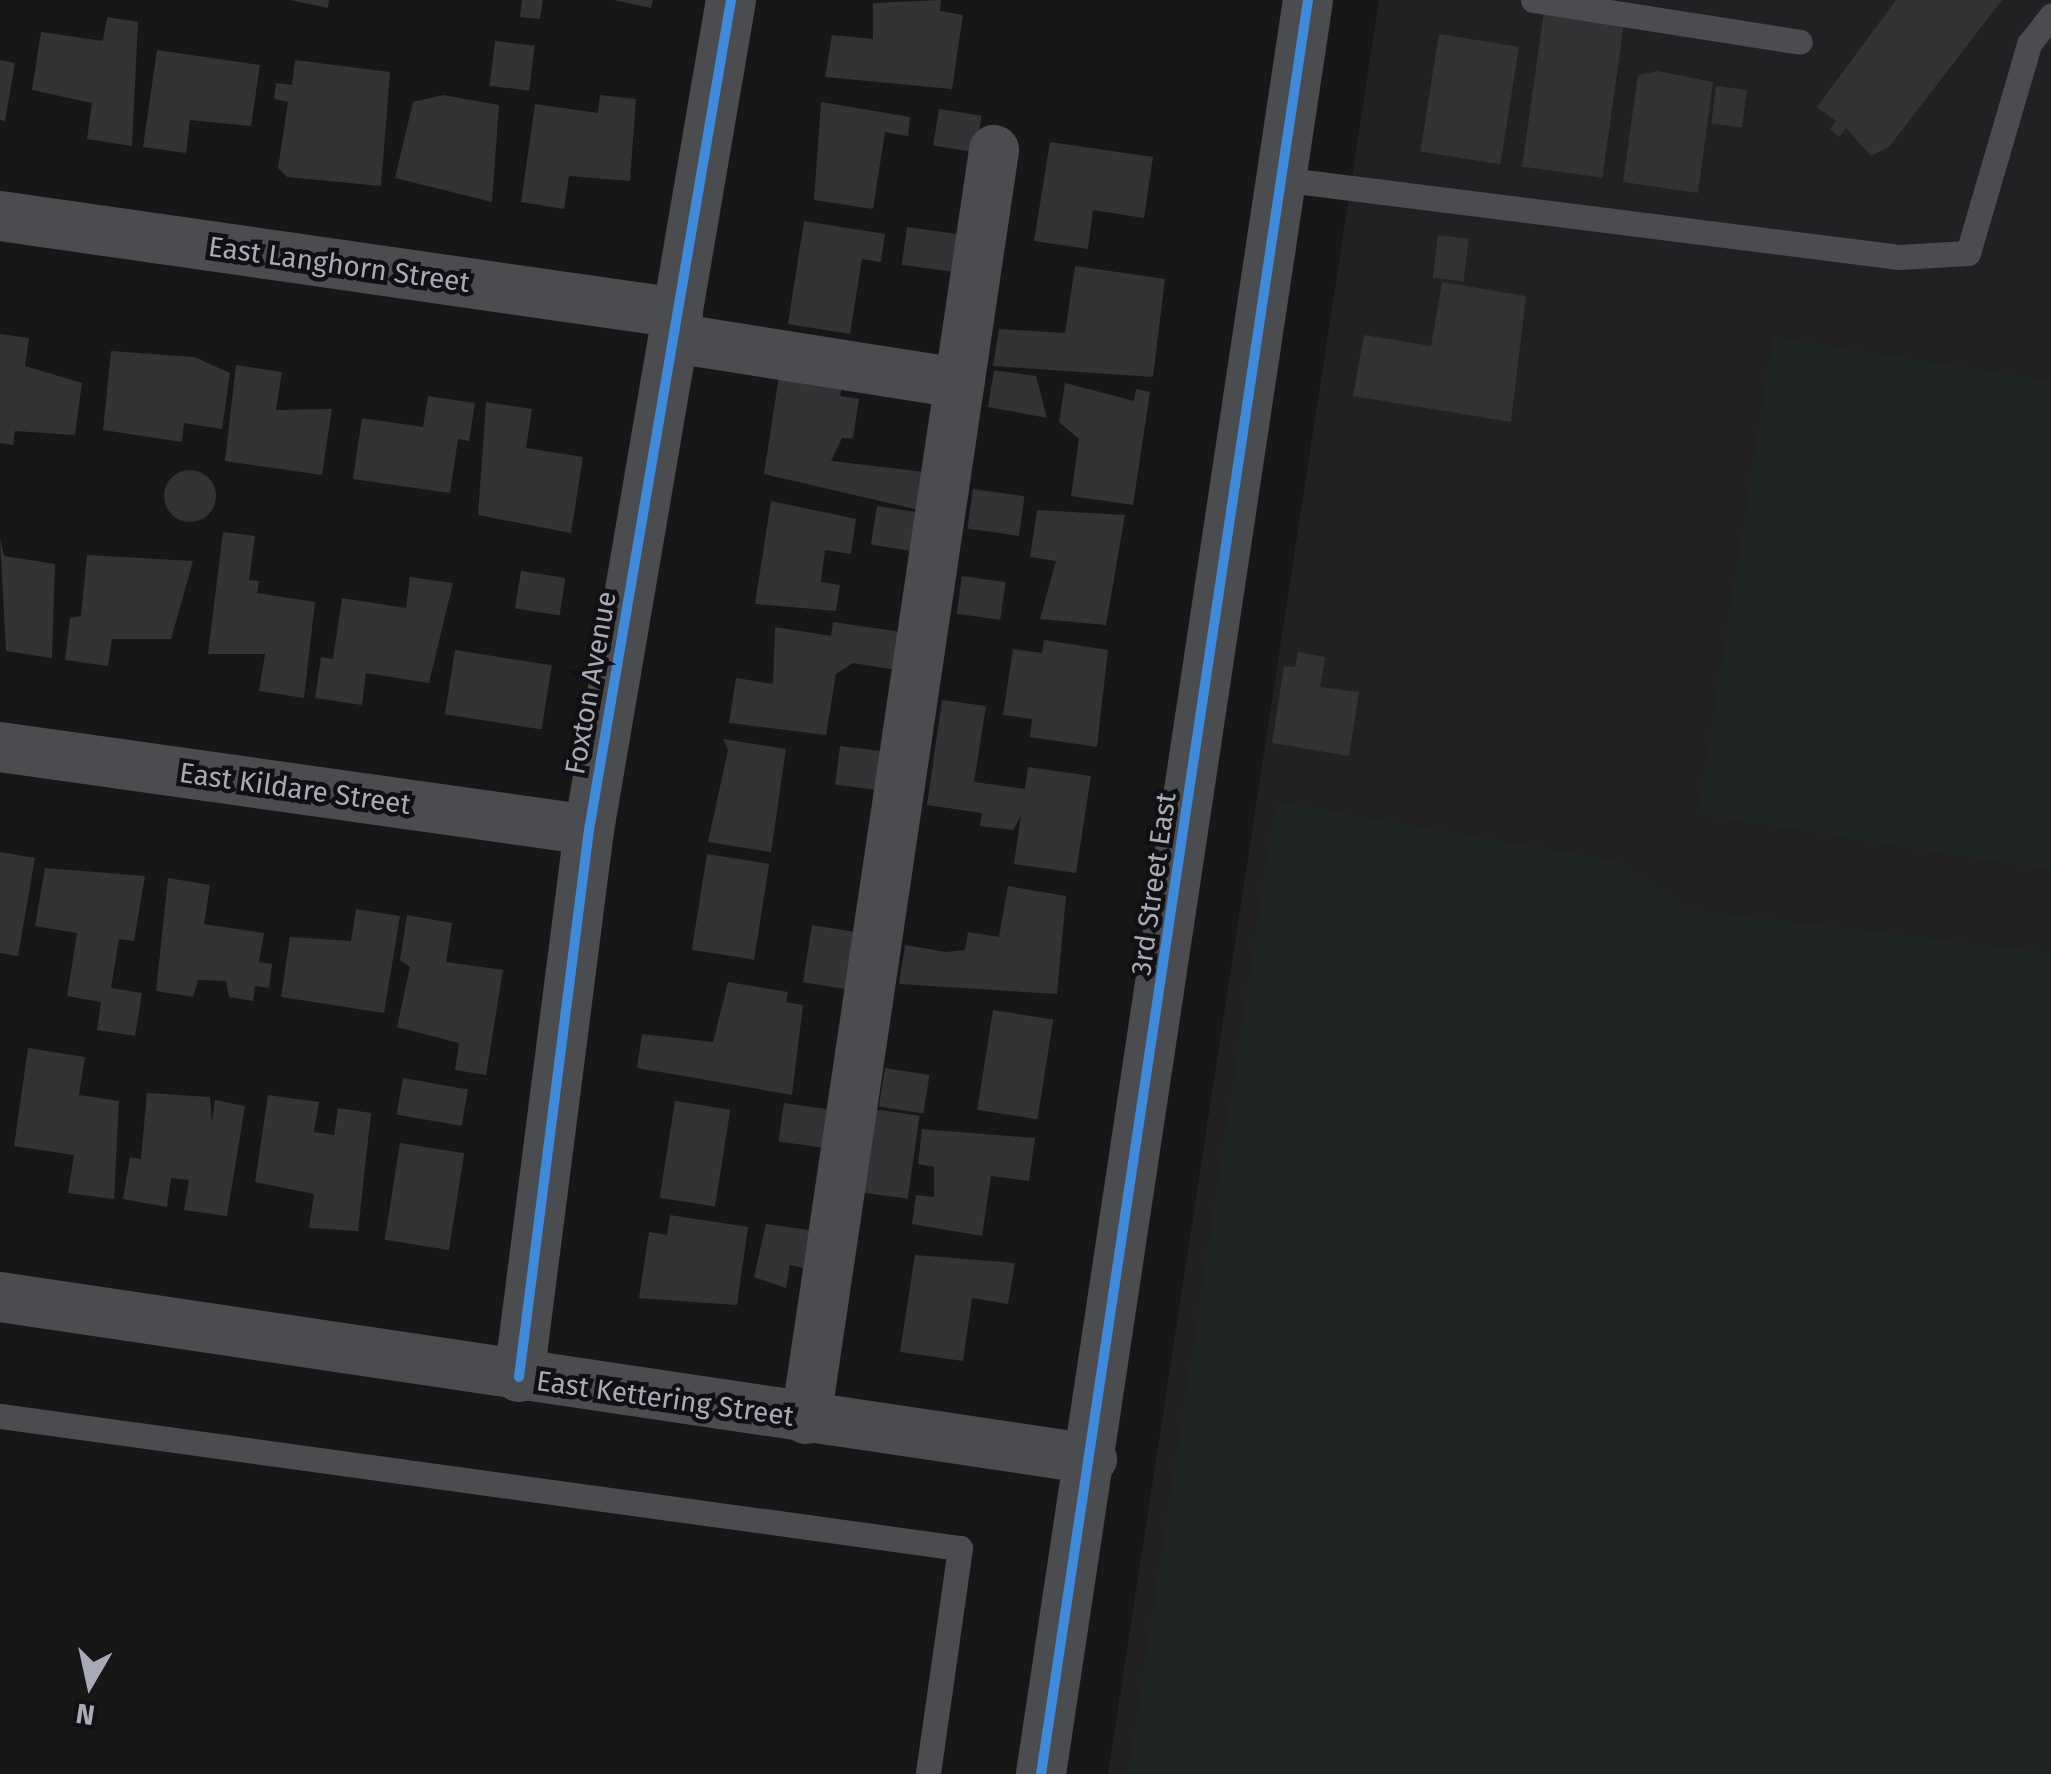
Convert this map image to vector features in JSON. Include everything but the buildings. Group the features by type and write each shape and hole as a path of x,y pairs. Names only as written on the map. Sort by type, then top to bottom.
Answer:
{"street":[{"name":"Foxton Avenue","path":"518,1378 589,830 730,0"},
{"name":"3rd Street East","path":"1041,1774 1092,1459 1308,0"},
{"path":"806,1419 994,150"},
{"name":"East Langhorn Street","path":"0,216 676,326 959,383"},
{"name":"East Kildare Street","path":"0,747 589,830"},
{"name":"East Kettering Street","path":"0,1298 518,1378 1092,1459"}],"lane":[{"path":"1532,0 1800,42"},
{"path":"1280,179 1899,257 1968,253 2029,44 2051,16"},
{"path":"0,1416 960,1548 928,1774"}],"shaded area":[{"path":"1379,0 2051,0 2051,1774 1108,1774"},
{"path":"1773,337 2051,381 2051,870 1698,814"},
{"path":"1276,802 1618,861 1687,909 2051,953 2051,1774 1128,1774"}],"cycle path":[{"path":"519,1377 589,830 731,0"},
{"path":"1041,1774 1308,0"}]}
